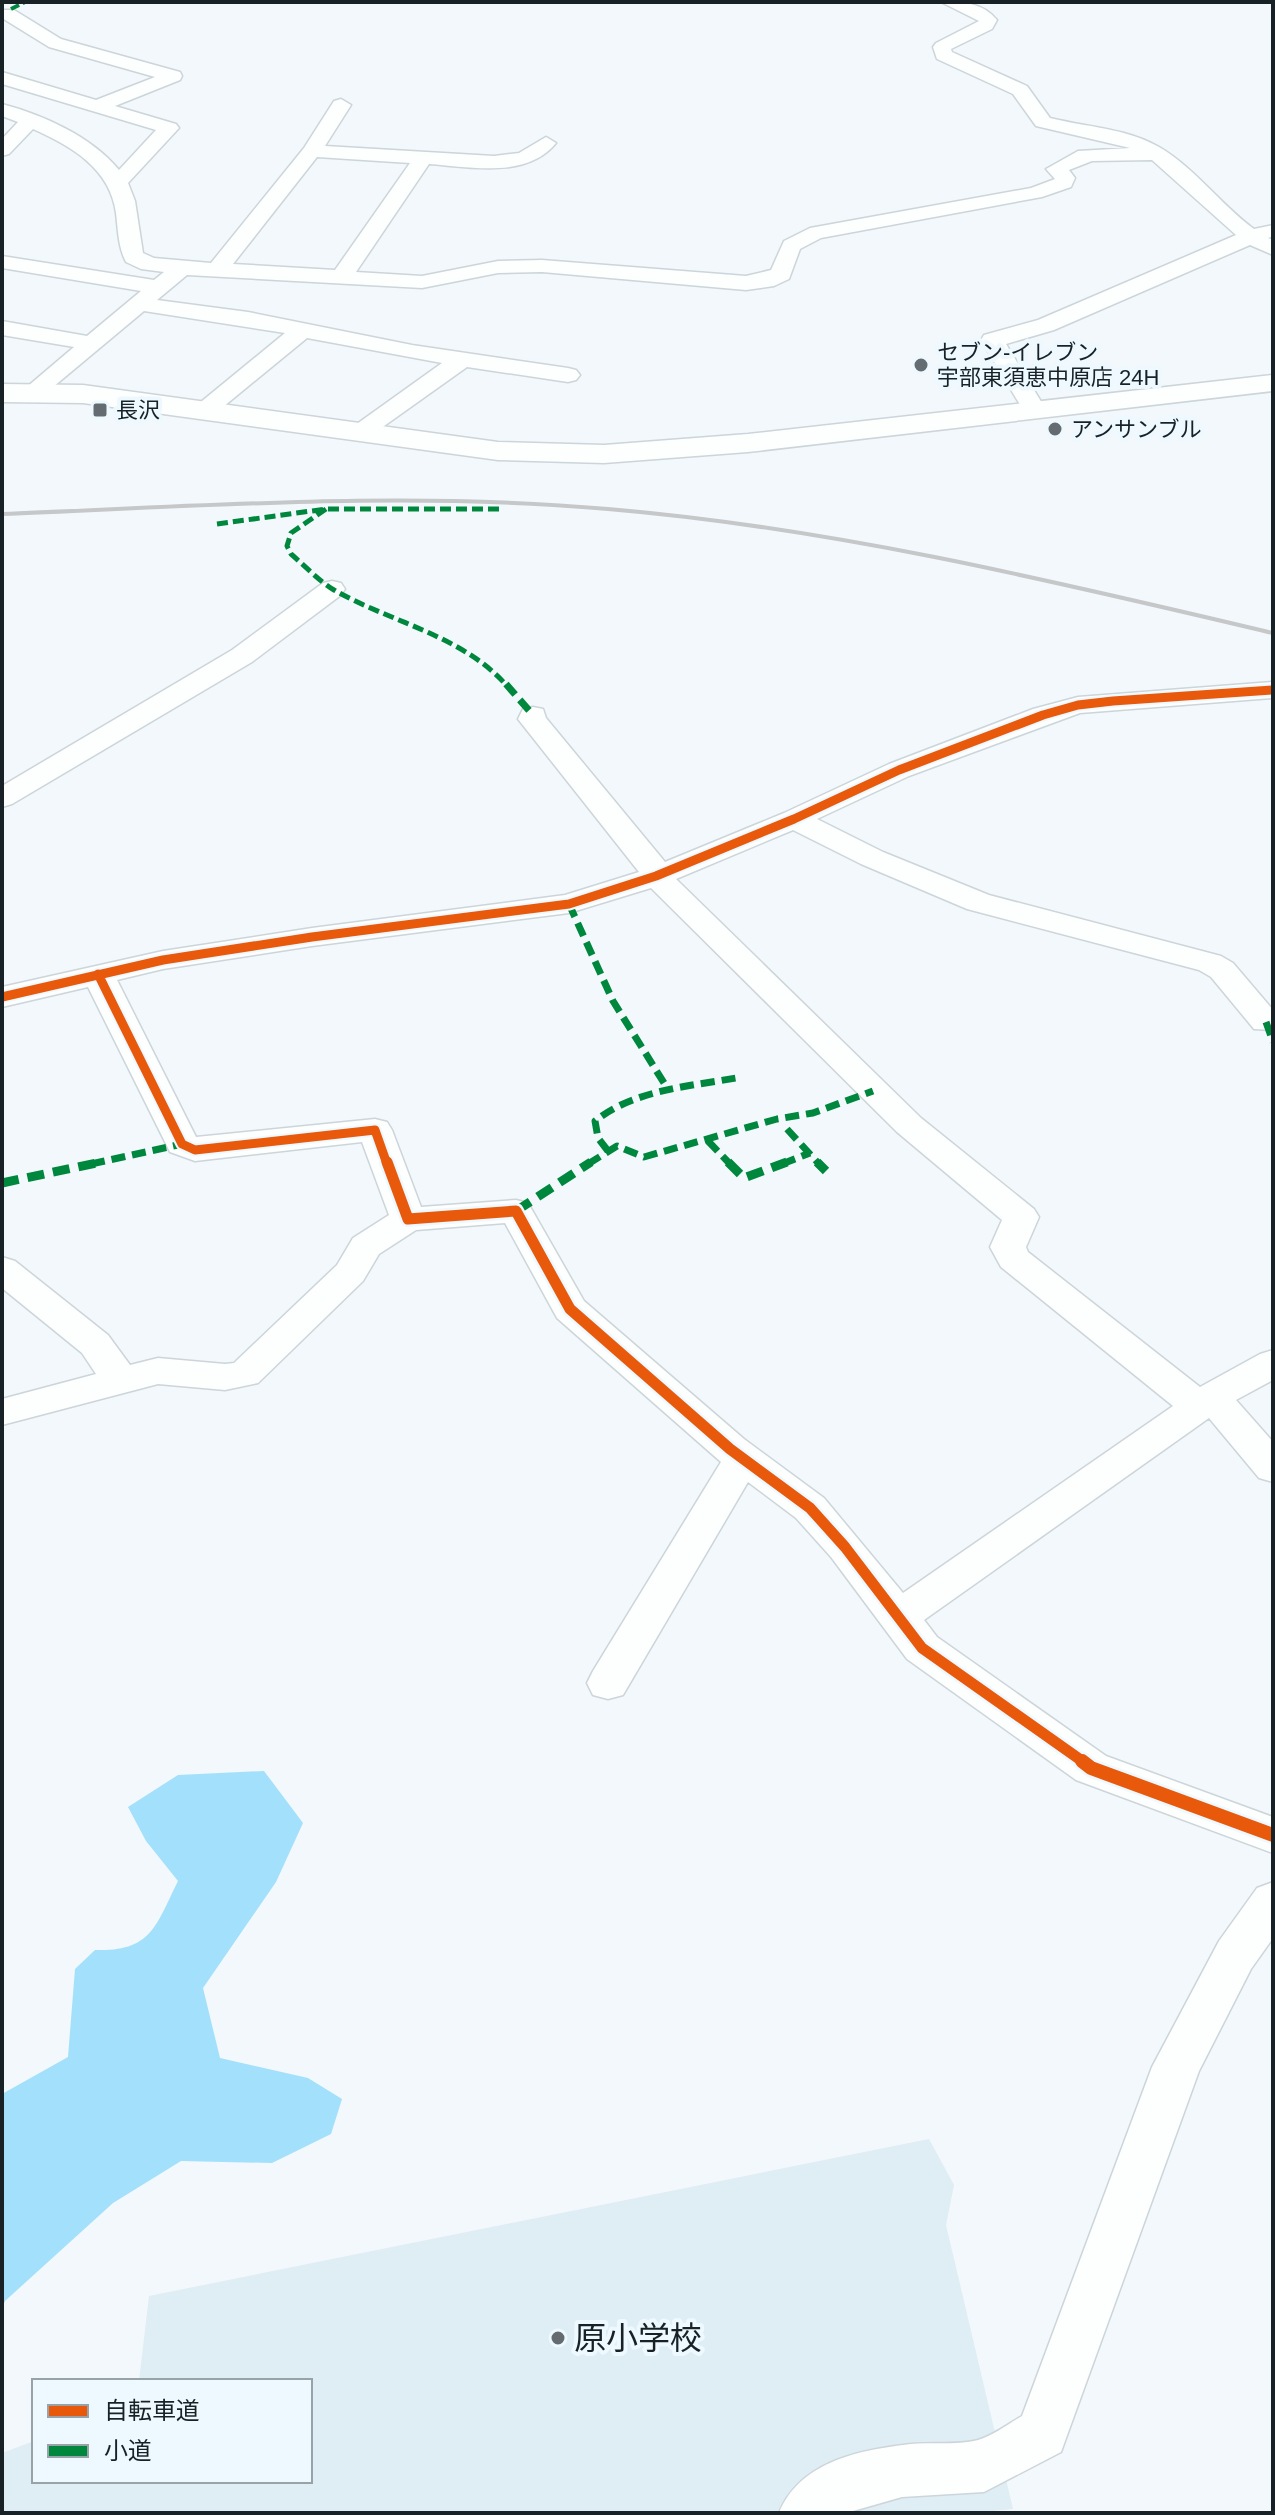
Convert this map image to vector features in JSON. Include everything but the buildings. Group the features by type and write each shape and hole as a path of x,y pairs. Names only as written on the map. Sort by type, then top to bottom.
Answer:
{"street":[{"path":"962,3 988,20 986,25 942,47 943,55 1020,90 1043,122 1088,130 1156,154 1252,239 1273,249"},
{"path":"7,13 55,43 173,76 98,106"},
{"path":"2,78 169,128 118,182"},
{"path":"217,270 312,151 341,105"},
{"path":"2,110 79,144 118,182 134,257 149,264 422,282 498,267 542,266 718,281 766,281 781,274 791,242 817,232 1035,193 1064,183 1065,178 1056,169 1078,157 1156,154"},
{"path":"2,150 30,121"},
{"path":"312,151 494,162 525,158 546,143"},
{"path":"342,276 423,159"},
{"path":"1033,408 992,340 1031,332 1193,259 1273,229"},
{"path":"2,262 160,288"},
{"path":"33,392 182,268"},
{"path":"140,304 568,375"},
{"path":"2,328 91,343"},
{"path":"204,411 302,330"},
{"path":"362,431 463,359"},
{"path":"2,393 83,394 498,451 616,454 748,443 1033,408 1273,383"},
{"path":"2,798 242,656 332,589"},
{"path":"2,997 163,960 297,939 569,904 656,876 977,738 1078,705 1273,690"},
{"path":"533,715 532,719 650,862 656,876 909,1125 1021,1217 1008,1247 1014,1259 1205,1402 1273,1468"},
{"path":"794,819 872,858 978,902 1210,963 1222,970 1266,1022"},
{"path":"2,981 98,974"},
{"path":"98,974 182,1144 195,1150 375,1130 408,1219"},
{"path":"2,1412 158,1371 225,1377 245,1374 350,1273 366,1246 408,1219 516,1211 570,1309 661,1391 810,1508 845,1547 922,1648 1091,1768 1273,1835"},
{"path":"8,1283 95,1344 121,1381"},
{"path":"898,1617 1205,1402 1273,1363"},
{"path":"608,1683 743,1458"},
{"path":"806,2513 833,2488 902,2471 984,2466 1042,2434 1176,2067 1235,1955 1273,1901"}],"shaded area":[{"name":"原小学校","path":"929,2139 954,2185 946,2225 1013,2509 973,2513 2,2513 2,2453 32,2442 32,2483 312,2483 312,2379 139,2379 149,2296"}],"water":[{"path":"264,1771 303,1823 276,1882 203,1988 220,2058 308,2078 342,2099 331,2134 272,2163 181,2161 113,2203 5,2301 2,2309 2,2094 68,2057 75,1969 95,1950 114,1949 141,1941 157,1923 178,1881 146,1841 128,1807 178,1775"}],"railway":[{"path":"2,514 381,501 457,501 608,509 776,529 859,543 1025,576 1273,633"}],"marked path":[{"path":"11,9 25,2"},
{"path":"326,509 291,533 287,546 291,554 332,589 442,640 493,669 533,715"},
{"path":"217,524 326,509 504,509"},
{"path":"569,904 613,1001 669,1091"},
{"path":"1266,1022 1273,1042"},
{"path":"608,1151 598,1138 595,1121 607,1112 643,1097 742,1077"},
{"path":"516,1211 617,1146 644,1157 777,1119 813,1113 873,1091"},
{"path":"787,1129 826,1171"},
{"path":"708,1141 744,1178 810,1153"},
{"path":"2,1183 182,1144"}],"cycle path":[{"path":"2,997 163,960 312,937 569,904 656,876 794,819 899,770 1043,715 1078,705 1113,701 1273,690"},
{"path":"98,974 182,1144 195,1150 375,1130 408,1219 516,1211 570,1309 730,1449 810,1508 845,1547 922,1648 1091,1768 1273,1835"}],"place":[{"name":"セブン-イレブン 宇部東須恵中原店 24H","path":"921,365"},
{"name":"長沢","path":"100,410"},
{"name":"アンサンブル","path":"1055,429"},
{"name":"原小学校","path":"558,2338"}]}
